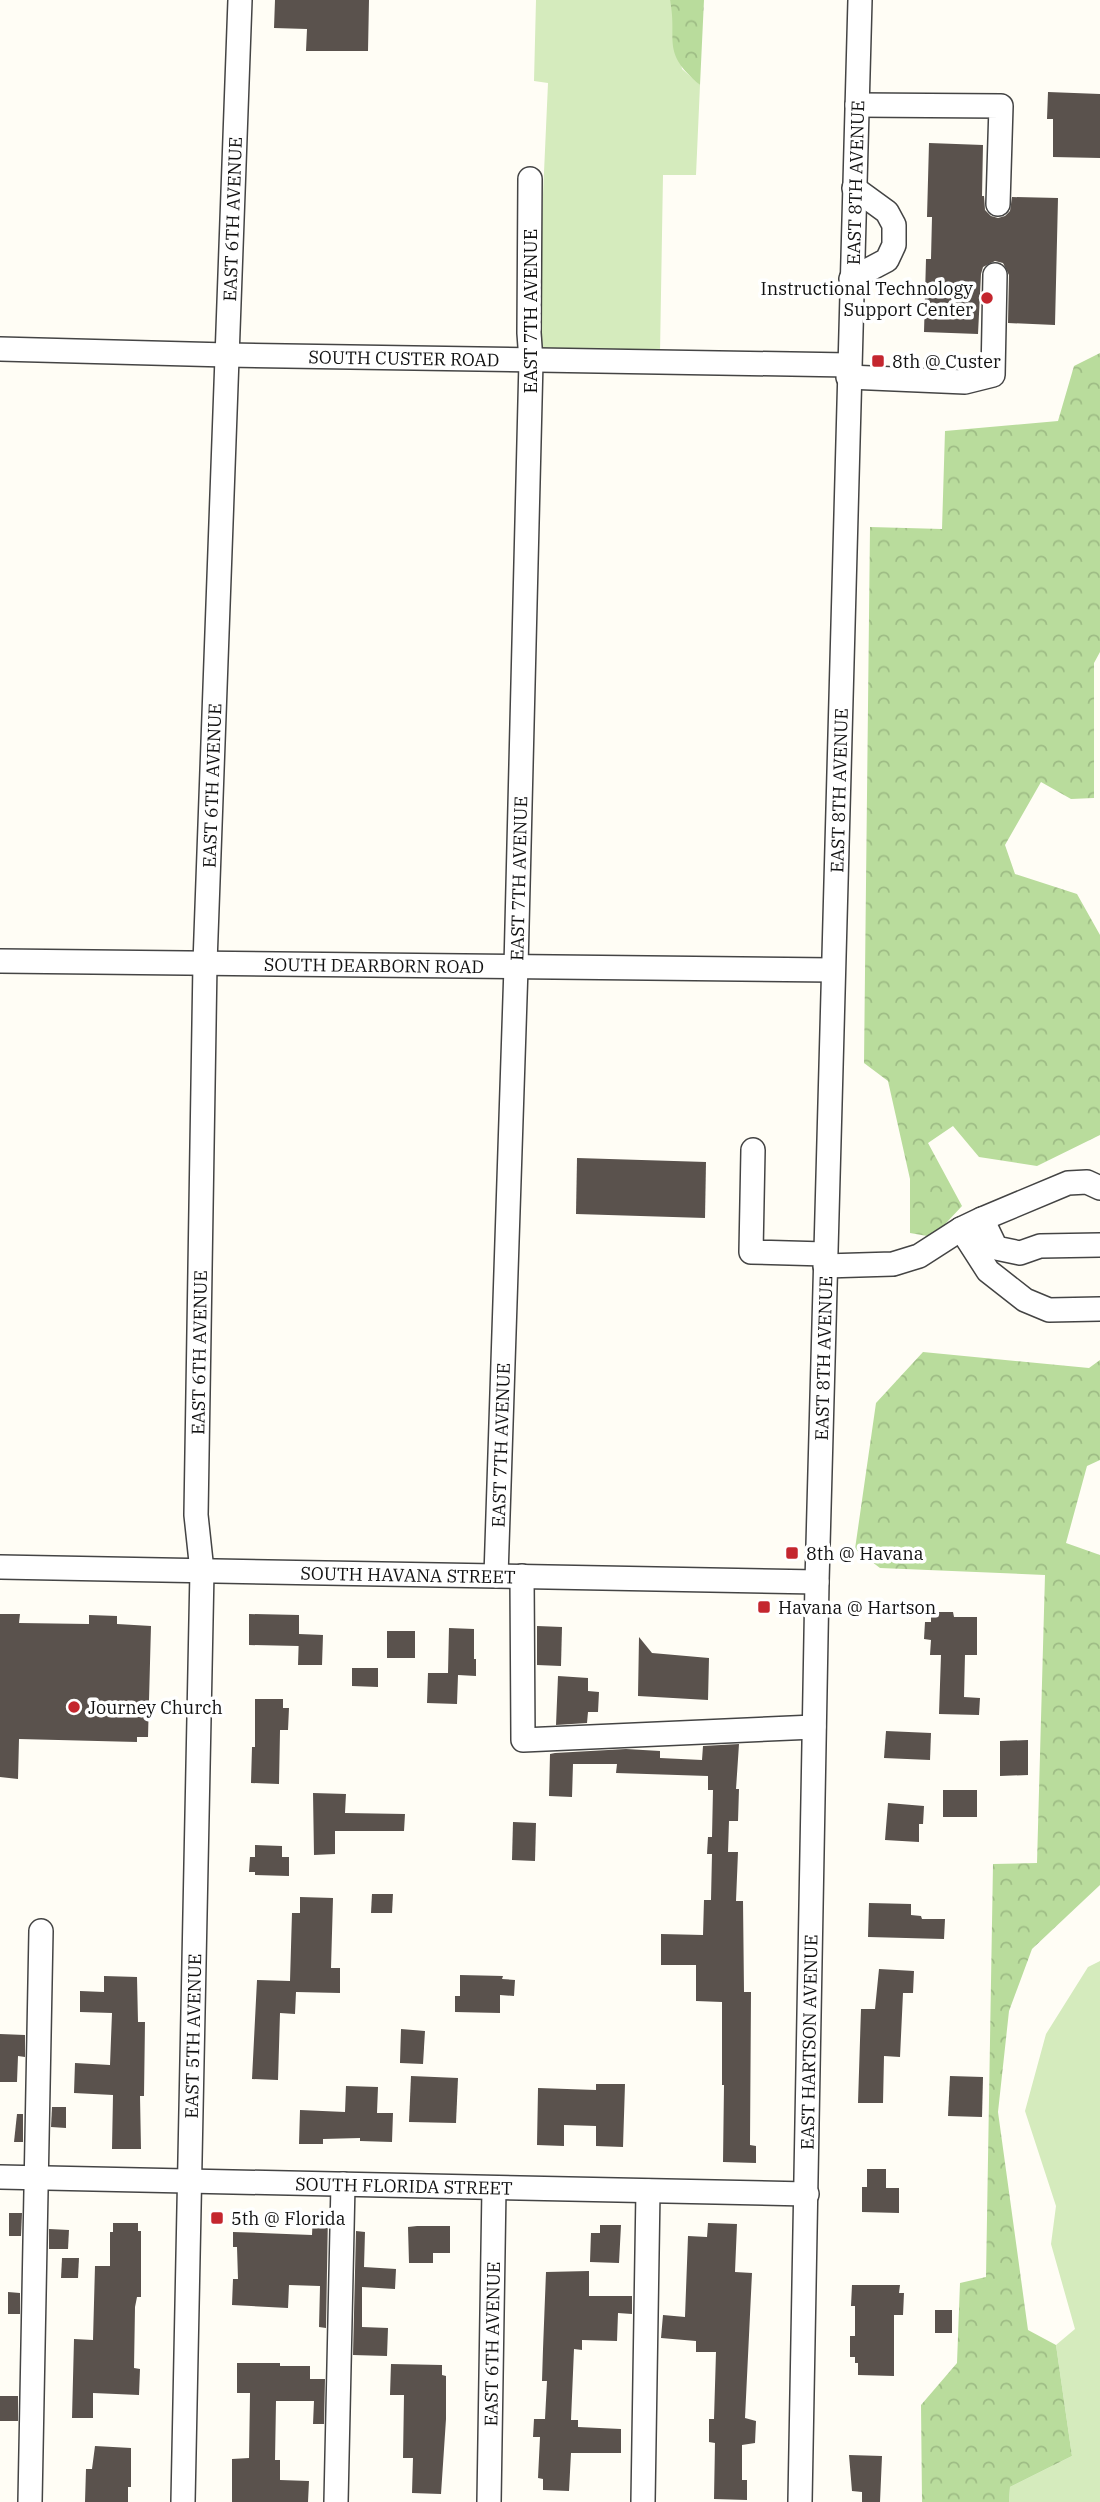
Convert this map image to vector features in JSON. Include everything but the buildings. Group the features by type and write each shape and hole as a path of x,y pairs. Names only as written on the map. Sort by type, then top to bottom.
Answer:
{"street":[{"name":"EAST 6TH AVENUE","path":"202,1570 196,1516 205,963 240,0"},
{"name":"EAST 8TH AVENUE","path":"817,1582 860,0"},
{"path":"857,105 1001,106 998,204"},
{"name":"EAST 7TH AVENUE","path":"496,1576 516,967 531,361 530,179"},
{"path":"851,279 887,260 894,245 894,225 887,212 854,188"},
{"name":"SOUTH CUSTER ROAD","path":"0,349 848,371 965,382 993,375 995,275"},
{"name":"SOUTH DEARBORN ROAD","path":"0,961 833,970"},
{"path":"753,1150 751,1252 825,1260 893,1264 919,1256 971,1224 1068,1183 1096,1182"},
{"path":"971,1224 996,1248 1020,1253 1040,1246 1100,1245"},
{"path":"971,1224 988,1271 1025,1300 1049,1310 1100,1309"},
{"name":"SOUTH HAVANA STREET","path":"0,1567 817,1582"},
{"name":"EAST 5TH AVENUE","path":"183,2502 202,1570"},
{"path":"522,1576 523,1740 814,1727"},
{"name":"EAST HARTSON AVENUE","path":"800,2502 817,1582"},
{"path":"30,2502 41,1931"},
{"name":"SOUTH FLORIDA STREET","path":"0,2177 807,2194"},
{"path":"336,2502 343,2183"},
{"name":"EAST 6TH AVENUE","path":"489,2502 494,2188"},
{"path":"643,2502 648,2191"}],"green space":[{"path":"536,0 671,2 682,69 700,85 696,175 663,175 660,353 536,351 548,83 534,81"},
{"path":"670,0 704,0 700,85 675,54"},
{"path":"1100,353 1100,652 1094,663 1094,798 1071,799 1041,782 1005,845 1015,874 1077,894 1100,935 1100,1135 1037,1166 979,1157 953,1126 928,1143 962,1206 933,1237 910,1233 910,1179 888,1081 864,1063 870,527 942,529 945,431 1058,421 1074,366"},
{"path":"923,1352 1089,1368 1100,1360 1100,1460 1087,1466 1066,1543 1100,1555 1100,1885 1032,1949 1009,2011 998,2112 1028,2330 1056,2345 1072,2456 1010,2487 1009,2502 922,2502 921,2405 957,2363 960,2283 986,2277 993,1864 1037,1863 1045,1575 880,1568 855,1549 876,1403"},
{"path":"1100,1961 1100,2502 1009,2502 1010,2487 1072,2456 1056,2345 1075,2329 1051,2244 1056,2206 1025,2111 1046,2034 1088,1967"}],"place":[{"name":"Instructional Technology Support Center","path":"987,298"},
{"name":"8th @ Custer","path":"878,361"},
{"name":"8th @ Havana","path":"792,1553"},
{"name":"Havana @ Hartson","path":"764,1607"},
{"name":"Journey Church","path":"74,1707"},
{"name":"5th @ Florida","path":"217,2218"}]}
